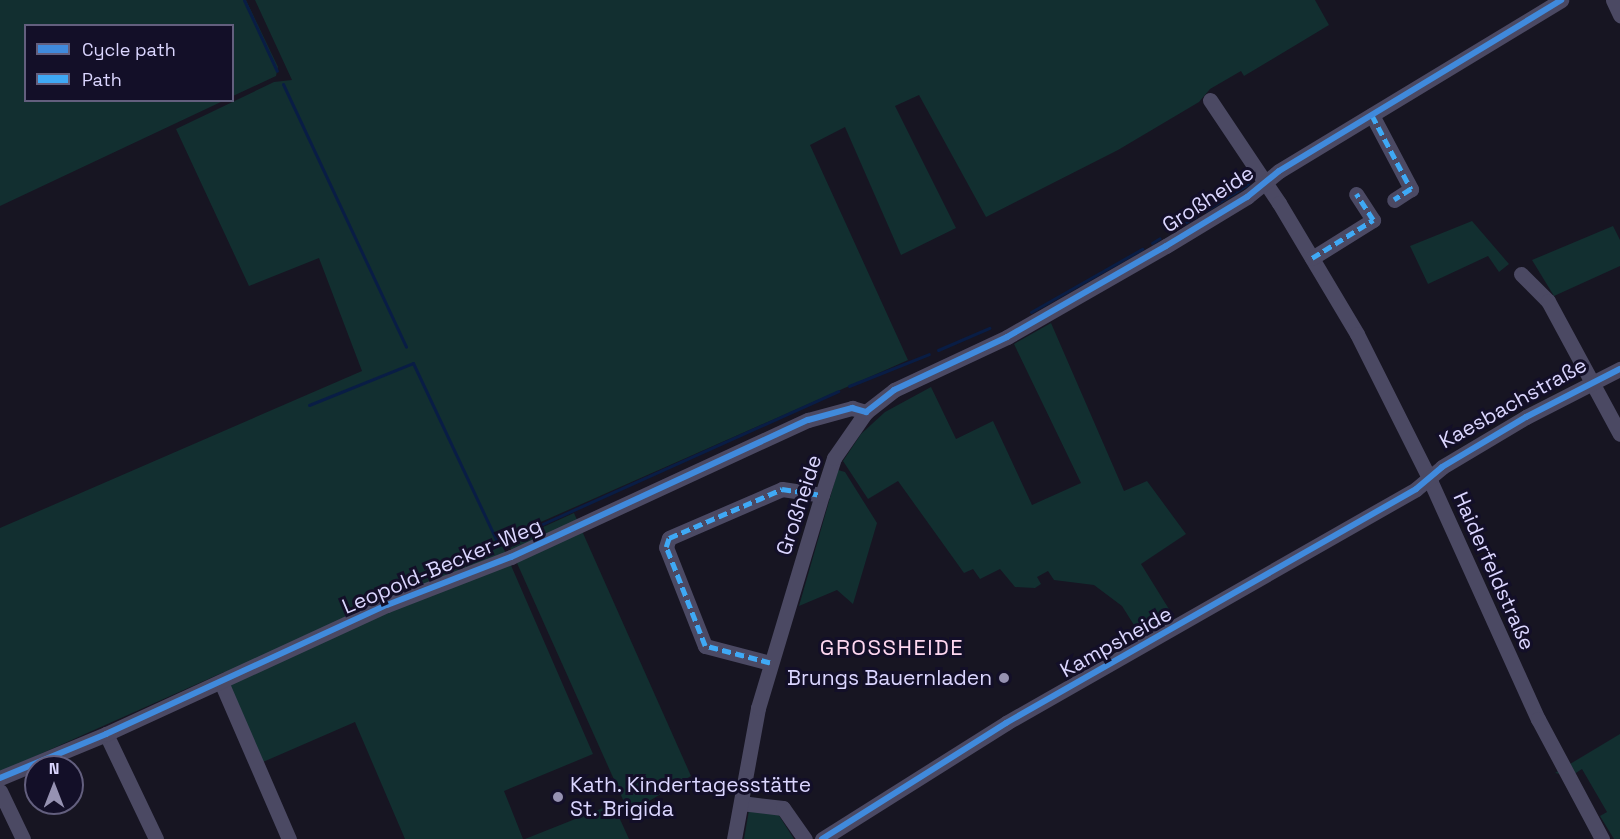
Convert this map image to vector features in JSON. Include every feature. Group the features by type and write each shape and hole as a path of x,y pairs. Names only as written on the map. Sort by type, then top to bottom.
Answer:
{"street":[{"name":"Großheide","path":"734,839 746,759 770,663 834,458 866,412 894,390 1066,305 1265,183 1279,171 1561,0"},
{"path":"1612,0 1620,15"},
{"name":"Haiderfeldstraße","path":"1210,100 1265,183 1357,334 1429,478 1538,719 1602,839"},
{"path":"1372,115 1411,189 1394,200"},
{"path":"1312,258 1372,220 1356,194"},
{"path":"1521,274 1548,301 1620,434"},
{"name":"Kaesbachstraße","path":"1429,478 1517,423 1620,369"},
{"name":"Leopold-Becker-Weg","path":"0,778 106,734 387,605 512,557 808,420 852,408 866,412"},
{"name":"Kampsheide","path":"822,839 1006,723 1231,596 1429,478"},
{"path":"770,663 705,646 666,547 669,538 782,489 822,495"},
{"path":"221,682 289,839"},
{"path":"106,734 156,839"},
{"path":"0,790 23,839"},
{"path":"741,803 783,808 805,839"}],"green space":[{"path":"0,0 246,0 278,67 276,76 234,96 234,24 24,24 24,102 221,102 0,206"},
{"path":"255,0 1315,0 1329,25 1244,76 1241,71 1210,89 1199,102 1118,150 986,217 919,95 895,106 956,228 901,255 845,127 810,145 908,360 500,540 593,754 504,791 523,839 405,839 355,722 263,762 224,672 38,755 24,755 24,761 0,772 0,528 362,371 319,258 249,286 176,129 274,82 292,80"},
{"path":"1472,221 1509,264 1499,272 1488,256 1428,284 1410,246"},
{"path":"1613,226 1620,240 1620,266 1554,296 1532,260"},
{"path":"1051,323 1124,491 1147,481 1186,534 1141,564 1172,614 1139,633 1122,606 1094,585 1054,580 1048,571 1037,577 1041,584 1035,588 1015,587 1000,569 980,579 973,569 964,573 898,481 868,499 843,461 861,434 885,412 931,387 956,439 993,421 1032,505 1081,483 1014,344"},
{"path":"838,470 845,472 877,523 853,604 837,590 799,606"},
{"path":"574,513 691,776 629,813 508,543"},
{"path":"1620,734 1620,839 1614,839 1600,816 1607,812 1582,769 1571,776 1555,773"},
{"path":"613,804 629,839 525,839"},
{"path":"749,810 778,814 794,839 744,839"}],"waterway":[{"path":"244,0 277,71"},
{"path":"283,84 406,347"},
{"path":"1205,211 1248,184"},
{"path":"1173,230 1195,217"},
{"path":"1152,243 1160,238"},
{"path":"1031,312 1142,249"},
{"path":"938,350 989,328"},
{"path":"849,386 929,354"},
{"path":"309,405 413,363 498,544 477,555"},
{"path":"509,539 838,391"}],"marked path":[{"path":"1372,115 1411,189 1394,200"},
{"path":"1312,258 1373,220 1356,194"},
{"path":"770,663 705,646 666,547 669,538 782,489 822,495"}],"cycle path":[{"path":"0,778 106,734 387,605 511,557 808,420 852,408 866,412 894,390 1007,337 1166,246 1247,197 1279,171 1561,0"},
{"path":"822,839 1006,723 1416,489 1442,467 1526,417 1620,369"}],"place":[{"name":"Brungs Bauernladen","path":"1004,678"},
{"name":"Kath. Kindertagesstätte St. Brigida","path":"558,797"}],"district":[{"name":"GROSSHEIDE","path":"892,648"}]}
